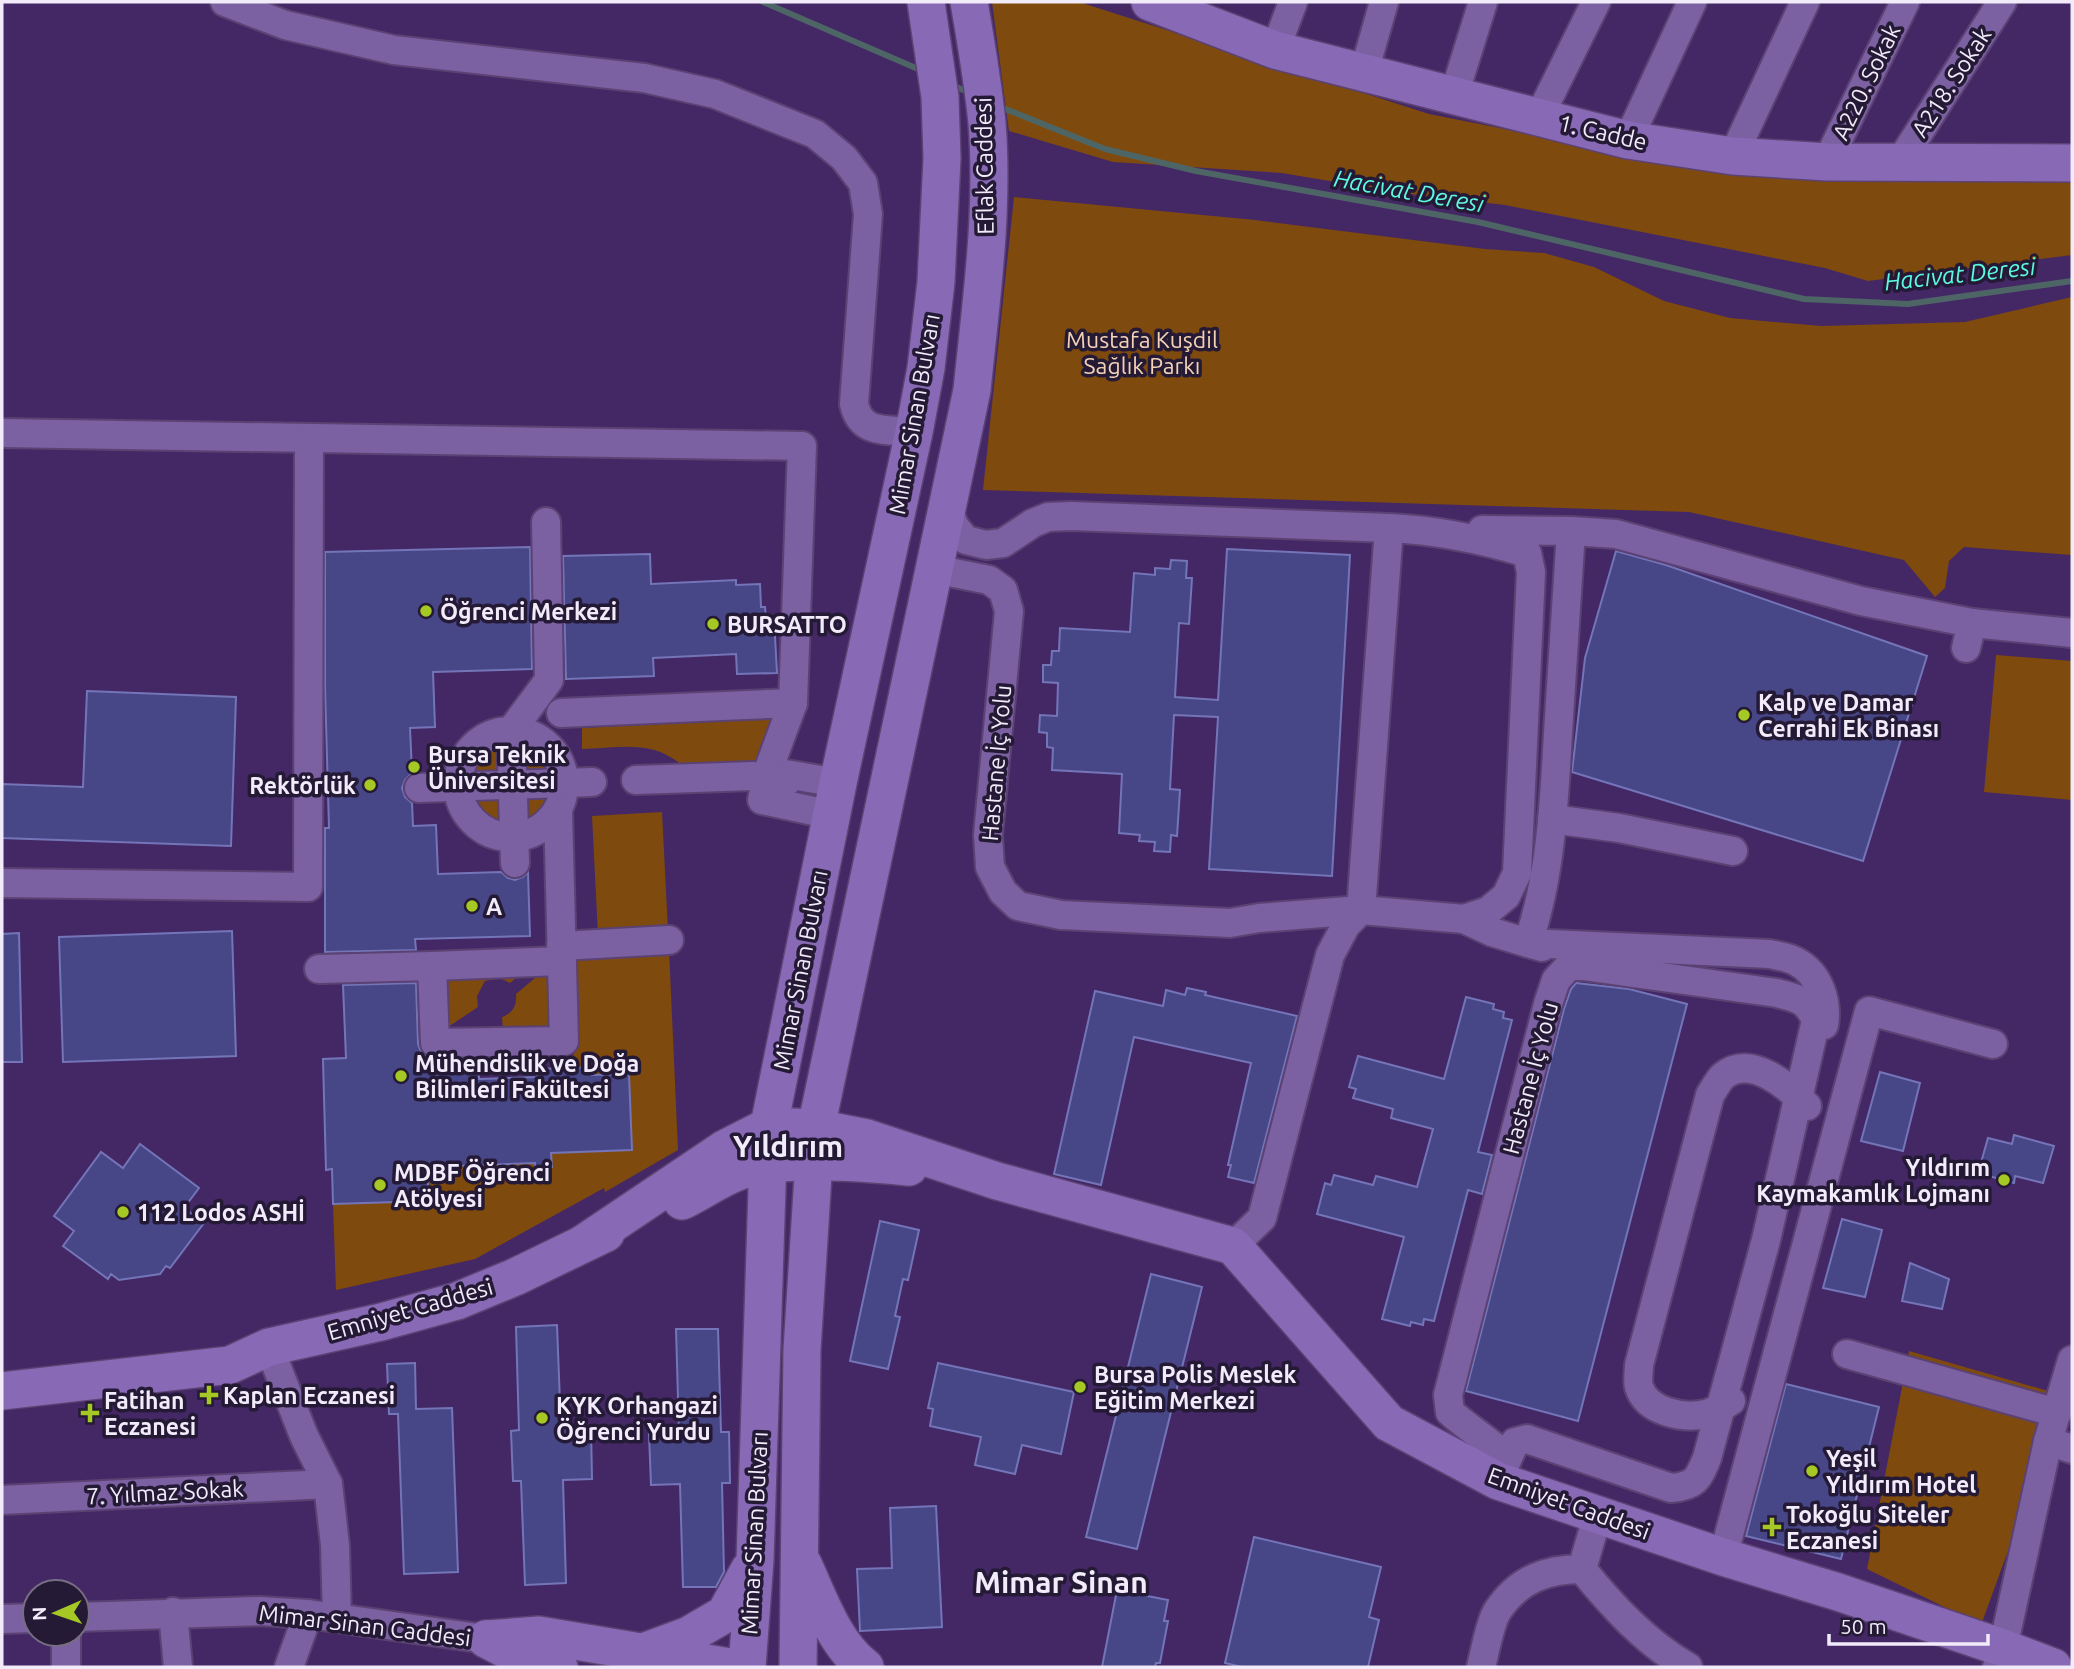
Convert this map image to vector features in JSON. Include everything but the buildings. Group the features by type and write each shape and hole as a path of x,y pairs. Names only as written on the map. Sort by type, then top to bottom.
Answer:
{"main road":[{"name":"Eflak Caddesi","path":"926,2 940,97 942,158 936,282"},
{"name":"Eflak Caddesi","path":"969,2 987,125 988,208 982,290"},
{"name":"1. Cadde","path":"1150,2 1275,50 1628,140 1733,156 1827,162 2072,163"},
{"name":"Mimar Sinan Bulvarı","path":"747,1667 755,1560 769,1126 835,796 914,432 926,368 936,282"},
{"name":"Mimar Sinan Bulvarı","path":"798,1667 802,1350 815,1145 972,390 982,290"},
{"path":"926,368 935,388 937,409 916,507 913,545 921,564 934,569"},
{"path":"584,1243 724,1149 769,1126 857,1163 915,1167 997,1181 1233,1246"},
{"path":"584,1243 699,1193 739,1171 766,1165 815,1145"},
{"path":"699,1193 736,1189 750,1192 765,1228"},
{"name":"Emniyet Caddesi","path":"2,1391 230,1365 270,1347 382,1322 457,1301 515,1278 584,1243"},
{"name":"Emniyet Caddesi","path":"1233,1246 1389,1423 1502,1469 1598,1514 1838,1592 2000,1658 2053,1667"},
{"name":"Emniyet Caddesi","path":"2,1369 218,1342 270,1347"},
{"path":"800,1559 835,1632 865,1667"},
{"path":"641,1653 689,1635 725,1614 755,1560"},
{"path":"486,1639 539,1635 730,1667"},
{"path":"486,1639 528,1661 559,1667"}],"street":[{"path":"225,2 285,25 394,50 636,76 715,94 815,134 844,158 863,183 868,215 854,404 857,418 867,427 914,432"},
{"path":"1275,50 1293,2"},
{"path":"1364,72 1384,2"},
{"path":"1454,95 1483,2"},
{"path":"1539,117 1596,2"},
{"path":"1628,140 1692,2"},
{"path":"1733,156 1805,2"},
{"name":"A220. Sokak","path":"1827,162 1905,2"},
{"name":"A218. Sokak","path":"1900,162 2002,2"},
{"path":"2,433 803,446 793,703 767,774"},
{"path":"2,883 309,887 309,439"},
{"name":"Hastane İç Yolu","path":"947,509 955,527 966,540 986,545 1003,543 1048,517 1071,516 1399,529 1505,546 1527,553 1531,572 1517,873 1506,896 1488,911 1464,919"},
{"path":"515,850 511,730 549,680 546,522"},
{"path":"1025,528 1050,531 1179,529 1370,538 1380,546 1387,559"},
{"path":"1233,1246 1262,1218 1330,955 1346,925 1361,910 1387,559 1399,529 1571,531 1629,537 1861,601 1969,636 2072,633"},
{"path":"1571,531 1552,819 1539,911 1528,943 1556,951 1791,973 1803,980 1811,994 1816,1020"},
{"name":"Hastane İç Yolu","path":"934,569 989,580 1003,590 1009,611 988,835 990,867 1003,892 1018,906 1061,915 1230,923 1259,918 1361,910 1464,919 1492,932 1528,943 1770,954 1795,960 1812,972 1824,997 1825,1019 1802,1101"},
{"path":"561,713 793,703"},
{"path":"515,850 472,821 462,806 458,777 465,755 481,738 503,730 530,732 549,745 578,782"},
{"path":"636,780 767,774 835,796"},
{"path":"419,788 578,782"},
{"path":"515,850 521,837 546,825 578,782"},
{"path":"432,966 435,1043 564,1041 558,810"},
{"path":"1552,819 1619,828 1732,851"},
{"path":"319,969 432,966 562,954 669,940"},
{"name":"Hastane İç Yolu","path":"1583,965 1777,993 1809,1004 1816,1020 1802,1101 1771,1242 1727,1403 1697,1480 1685,1487 1671,1489 1527,1439 1515,1442 1502,1469 1488,1439 1450,1412 1448,1395 1556,980 1569,966 1583,965"},
{"path":"1723,1556 1869,1011 1993,1044"},
{"path":"1727,1403 1708,1413 1682,1414 1664,1411 1648,1403 1638,1386 1639,1365 1710,1094 1724,1076 1737,1070 1754,1070 1785,1083 1802,1101"},
{"path":"1771,1242 1804,1251"},
{"path":"1761,1279 1795,1289"},
{"path":"270,1347 304,1436 328,1484 335,1545 337,1618"},
{"path":"1847,1354 2057,1413"},
{"path":"2000,1658 2060,1445 2057,1413 2072,1360"},
{"name":"7. Yılmaz Sokak","path":"2,1500 328,1484"},
{"path":"1582,1569 1598,1514"},
{"path":"1481,1667 1497,1611 1518,1590 1540,1574 1558,1569 1582,1569 1623,1616 1650,1640 1688,1667"},
{"name":"Mimar Sinan Caddesi","path":"91,1616 260,1611 308,1614 486,1639"},
{"path":"173,1612 178,1667"},
{"path":"289,1667 308,1614"},
{"path":"2,1619 21,1618"},
{"path":"66,1648 66,1667"}],"green space":[{"path":"992,2 1079,2 1429,114 1662,160 2072,176 2072,255 1868,281 1825,268 1505,205 1401,193 1282,173 1113,162 1009,131"},
{"name":"Mustafa Kuşdil Sağlık Parkı","path":"1014,197 1255,220 1485,249 1544,253 1594,267 1664,301 1730,318 1821,326 1965,322 2072,297 2072,555 1964,547 1949,561 1945,588 1935,597 1904,560 1689,512 983,490"},
{"path":"1996,655 2072,661 2072,800 1984,792"},
{"path":"774,718 760,763 683,766 671,757 647,748 582,749 582,728"},
{"path":"503,738 504,778 467,774 480,751"},
{"path":"523,738 546,752 558,776 519,777"},
{"path":"558,790 545,814 522,828 521,792"},
{"path":"505,792 506,829 482,817 473,807 468,793"},
{"path":"662,812 668,931 598,935 592,816"},
{"path":"669,949 678,1150 605,1192 604,1188 475,1259 336,1290 333,1204 428,1201 428,1167 535,1163 535,1167 551,1167 551,1153 632,1150 629,1074 592,1075 592,1067 574,1067 570,953"},
{"path":"531,965 510,983 500,978 485,981 477,996 478,1007 439,1033 444,969"},
{"path":"548,967 556,1029 503,1030 502,1017 514,1008 516,994"},
{"path":"1909,1351 2062,1395 1981,1625 1867,1569"}],"waterway":[{"name":"Hacivat Deresi","path":"763,2 925,72"},
{"name":"Hacivat Deresi","path":"950,84 972,94"},
{"name":"Hacivat Deresi","path":"998,106 1105,149 1196,171 1478,222 1804,299 1908,304 2072,281"}],"place":[{"name":"Öğrenci Merkezi","path":"426,611"},
{"name":"BURSATTO","path":"713,624"},
{"name":"Kalp ve Damar Cerrahi Ek Binası","path":"1744,715"},
{"name":"Bursa Teknik Üniversitesi","path":"414,767"},
{"name":"Rektörlük","path":"370,785"},
{"name":"A","path":"472,906"},
{"name":"Mühendislik ve Doğa Bilimleri Fakültesi","path":"401,1076"},
{"name":"Yıldırım Kaymakamlık Lojmanı","path":"2004,1180"},
{"name":"MDBF Öğrenci Atölyesi","path":"380,1185"},
{"name":"112 Lodos ASHİ","path":"123,1212"},
{"name":"Bursa Polis Meslek Eğitim Merkezi","path":"1080,1387"},
{"name":"Kaplan Eczanesi","path":"209,1395"},
{"name":"Fatihan Eczanesi","path":"90,1413"},
{"name":"KYK Orhangazi Öğrenci Yurdu","path":"542,1418"},
{"name":"Yeşil Yıldırım Hotel","path":"1812,1471"},
{"name":"Tokoğlu Siteler Eczanesi","path":"1772,1527"}],"district":[{"name":"Yıldırım","path":"788,1146"},
{"name":"Mimar Sinan","path":"1061,1582"}]}
